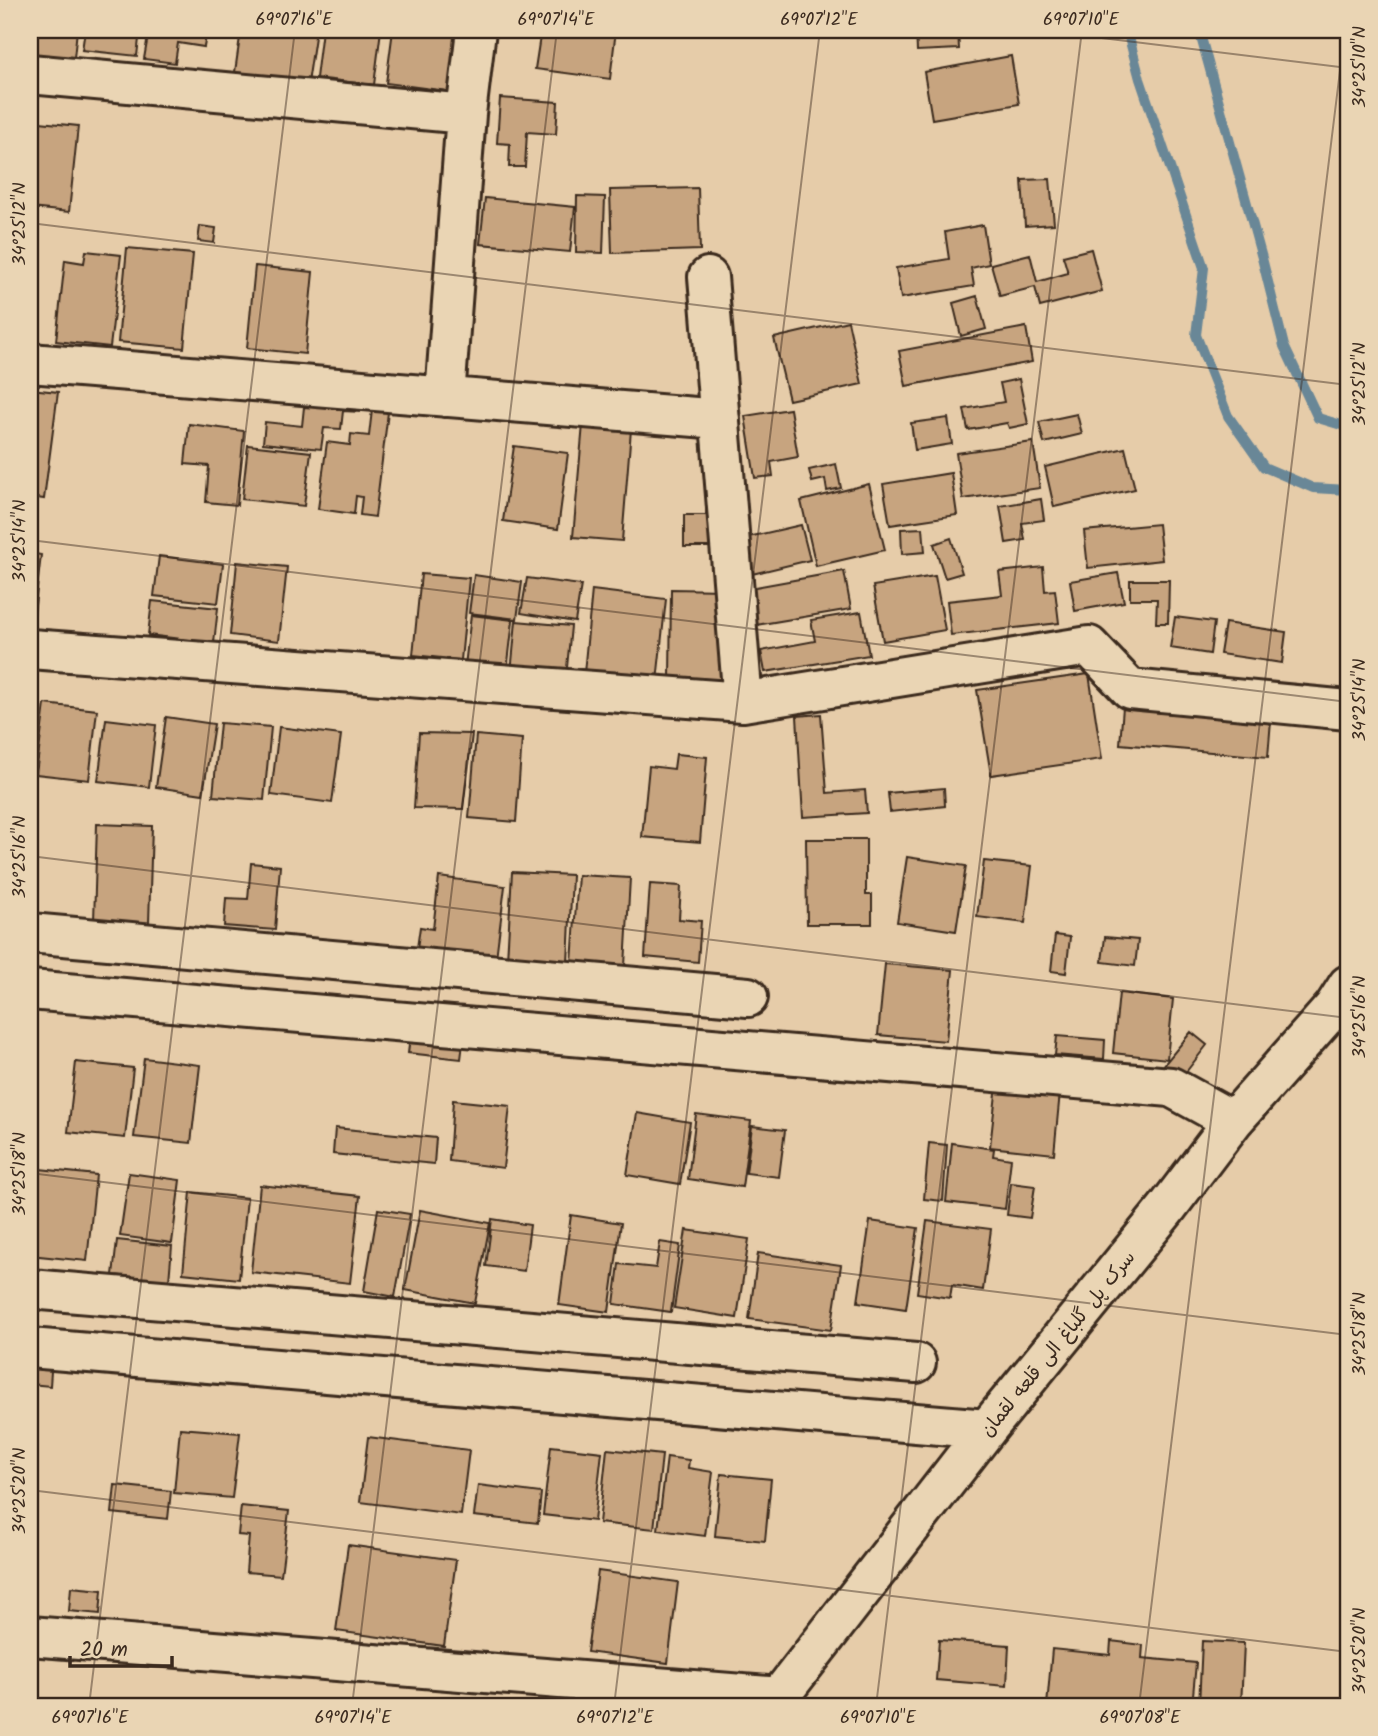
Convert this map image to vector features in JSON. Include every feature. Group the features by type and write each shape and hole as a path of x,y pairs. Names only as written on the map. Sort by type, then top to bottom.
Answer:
{"street":[{"path":"444,397 475,30"},
{"path":"30,74 466,114"},
{"path":"708,277 743,702"},
{"path":"30,363 720,419"},
{"path":"30,649 743,702 1089,646 1130,689 1348,710"},
{"path":"30,933 748,998"},
{"name":"سرک پل گلباغ الی قلعه لقمان","path":"776,1702 987,1429 1167,1208 1233,1121 1334,1007 1348,985"},
{"path":"30,990 1171,1087 1233,1121"},
{"path":"30,1289 916,1363"},
{"path":"30,1348 987,1429"},
{"path":"30,1636 776,1702"}],"building":[{"path":"30,30 77,30 73,67 30,64"},
{"path":"85,30 140,30 137,56 82,50"},
{"path":"149,30 207,30 204,47 178,43 175,63 144,59"},
{"path":"241,30 316,30 308,83 235,72"},
{"path":"322,30 381,30 374,85 316,78"},
{"path":"393,30 463,30 455,92 386,83"},
{"path":"541,30 616,30 610,79 535,69"},
{"path":"916,30 958,30 959,49 917,51"},
{"path":"1011,56 1019,104 932,119 924,72"},
{"path":"500,98 558,102 556,134 527,132 525,167 509,167 510,144 497,143"},
{"path":"30,121 78,126 69,212 30,208"},
{"path":"1050,179 1054,224 1025,226 1022,180"},
{"path":"698,188 700,250 612,253 610,190"},
{"path":"577,196 605,197 603,253 576,252"},
{"path":"485,198 575,207 570,252 480,244"},
{"path":"983,225 989,264 971,268 974,286 901,298 896,268 949,259 945,232"},
{"path":"200,226 216,228 214,243 198,241"},
{"path":"127,248 193,254 184,348 118,342"},
{"path":"1091,249 1102,291 1040,307 1035,287 1000,296 991,264 1030,254 1037,282 1068,273 1063,256"},
{"path":"86,251 121,255 110,347 56,341 65,260 84,263"},
{"path":"255,266 313,272 305,354 247,348"},
{"path":"977,296 986,329 961,336 953,303"},
{"path":"848,321 862,384 789,400 774,338"},
{"path":"1026,327 1032,362 906,386 899,351"},
{"path":"1019,379 1028,424 1009,428 1007,423 968,430 964,409 1004,402 1000,383"},
{"path":"30,389 58,392 44,499 30,497"},
{"path":"328,392 362,395 360,412 343,411 341,429 324,428 321,449 263,443 265,422 302,426 304,407 326,409"},
{"path":"790,409 798,457 771,462 773,476 755,478 745,416"},
{"path":"372,410 388,412 375,517 360,515 362,497 356,496 354,514 318,509 327,442 350,445 351,434 369,436"},
{"path":"584,413 632,417 622,541 573,537"},
{"path":"1077,414 1082,434 1044,443 1039,422"},
{"path":"948,418 952,444 915,450 911,423"},
{"path":"189,424 244,431 237,505 206,502 209,466 185,464"},
{"path":"1033,442 1040,488 963,499 956,453"},
{"path":"248,445 311,452 304,506 242,499"},
{"path":"514,446 568,453 558,529 503,521"},
{"path":"1125,448 1135,489 1054,507 1045,467"},
{"path":"836,464 841,488 827,491 825,479 812,482 809,470"},
{"path":"951,473 957,515 890,525 883,484"},
{"path":"707,478 722,547 684,547 684,515 706,515"},
{"path":"869,484 885,550 816,566 801,501"},
{"path":"1041,499 1044,520 1022,523 1025,540 1006,543 1000,506"},
{"path":"1158,524 1162,560 1088,568 1084,531"},
{"path":"801,525 810,560 752,574 744,538"},
{"path":"923,528 925,552 902,554 901,529"},
{"path":"951,538 962,573 945,578 934,544"},
{"path":"30,553 41,555 34,614 30,614"},
{"path":"159,556 223,564 218,603 154,596"},
{"path":"237,562 287,567 279,641 230,635"},
{"path":"1043,567 1045,591 1055,590 1059,623 951,635 947,601 1002,595 999,572"},
{"path":"844,571 851,609 756,625 750,588"},
{"path":"1118,573 1124,602 1075,611 1070,581"},
{"path":"421,574 469,578 461,660 413,655"},
{"path":"474,575 522,582 517,619 469,613"},
{"path":"935,576 945,630 883,641 873,586"},
{"path":"527,578 581,585 575,622 521,613"},
{"path":"1130,580 1169,580 1168,623 1156,623 1157,599 1130,599"},
{"path":"671,589 724,590 722,681 670,680"},
{"path":"592,590 666,599 657,681 584,673"},
{"path":"152,601 218,608 214,643 148,635"},
{"path":"861,612 869,655 765,672 761,651 815,641 811,620"},
{"path":"471,615 513,620 507,671 465,666"},
{"path":"1175,617 1214,622 1210,654 1170,648"},
{"path":"516,621 571,626 566,678 511,673"},
{"path":"1225,623 1286,632 1282,663 1220,654"},
{"path":"1089,674 1102,759 991,775 977,690"},
{"path":"45,704 97,710 89,780 36,774"},
{"path":"1123,707 1271,720 1268,757 1120,744"},
{"path":"821,714 827,793 865,790 867,813 803,817 797,716"},
{"path":"166,717 214,724 203,794 156,787"},
{"path":"106,719 156,725 149,787 98,781"},
{"path":"220,723 271,727 264,800 213,796"},
{"path":"279,727 341,735 332,803 271,795"},
{"path":"419,733 472,734 463,809 414,808"},
{"path":"476,735 522,739 516,822 469,818"},
{"path":"676,754 707,757 700,842 642,837 649,766 674,769"},
{"path":"944,788 945,806 890,812 888,793"},
{"path":"97,824 152,826 149,923 94,921"},
{"path":"806,839 866,839 866,895 872,895 872,924 807,924"},
{"path":"907,857 966,866 956,931 897,922"},
{"path":"984,861 1032,866 1025,923 977,917"},
{"path":"251,863 280,866 275,930 224,926 226,898 248,899"},
{"path":"512,872 572,875 568,963 507,960"},
{"path":"578,875 630,878 625,966 572,963"},
{"path":"439,877 505,886 496,958 417,948 420,927 433,929"},
{"path":"650,884 681,886 679,919 701,921 698,962 645,957"},
{"path":"1055,935 1070,937 1066,973 1051,971"},
{"path":"1105,937 1138,940 1135,966 1102,962"},
{"path":"885,964 953,970 946,1041 878,1035"},
{"path":"1119,993 1173,999 1167,1059 1113,1053"},
{"path":"411,1029 464,1035 461,1059 408,1053"},
{"path":"1191,1032 1207,1045 1186,1072 1162,1067"},
{"path":"1057,1036 1105,1040 1104,1059 1055,1055"},
{"path":"144,1058 200,1065 191,1143 134,1137"},
{"path":"76,1062 133,1068 125,1138 68,1132"},
{"path":"997,1085 1060,1092 1054,1154 990,1147"},
{"path":"453,1100 510,1106 503,1168 449,1161"},
{"path":"637,1113 690,1122 680,1184 627,1175"},
{"path":"696,1114 751,1121 742,1187 688,1179"},
{"path":"752,1126 785,1130 779,1177 746,1173"},
{"path":"335,1128 436,1138 434,1164 333,1154"},
{"path":"929,1143 947,1145 943,1201 924,1199"},
{"path":"952,1143 994,1149 993,1156 1011,1159 1005,1209 946,1202"},
{"path":"30,1168 96,1175 87,1261 30,1255"},
{"path":"129,1173 180,1180 172,1243 120,1236"},
{"path":"1011,1183 1035,1186 1030,1218 1007,1215"},
{"path":"260,1185 360,1196 350,1283 251,1272"},
{"path":"191,1192 247,1198 239,1279 183,1273"},
{"path":"378,1209 410,1214 395,1297 364,1291"},
{"path":"420,1210 490,1223 475,1303 405,1290"},
{"path":"571,1215 621,1223 609,1312 559,1305"},
{"path":"492,1219 530,1225 524,1271 486,1266"},
{"path":"870,1221 918,1228 906,1309 858,1302"},
{"path":"927,1221 991,1229 983,1290 952,1285 950,1298 917,1293"},
{"path":"686,1230 749,1239 737,1318 674,1308"},
{"path":"117,1240 172,1246 169,1281 113,1275"},
{"path":"660,1242 680,1245 671,1312 614,1304 619,1264 656,1268"},
{"path":"758,1253 841,1265 831,1330 749,1319"},
{"path":"30,1355 52,1357 50,1386 30,1384"},
{"path":"180,1428 240,1433 232,1498 174,1493"},
{"path":"368,1437 469,1450 461,1515 360,1502"},
{"path":"551,1446 602,1452 594,1521 543,1515"},
{"path":"607,1449 662,1455 654,1529 599,1523"},
{"path":"667,1457 689,1460 688,1468 713,1472 705,1536 658,1530"},
{"path":"721,1474 771,1479 765,1541 715,1536"},
{"path":"115,1485 171,1491 168,1519 112,1513"},
{"path":"478,1485 541,1493 538,1523 474,1516"},
{"path":"241,1506 289,1511 281,1575 246,1572 249,1536 238,1535"},
{"path":"348,1545 456,1560 444,1646 336,1631"},
{"path":"598,1571 678,1582 668,1663 587,1652"},
{"path":"71,1587 102,1590 100,1614 69,1611"},
{"path":"939,1640 1009,1645 1007,1686 936,1680"},
{"path":"1111,1641 1143,1645 1142,1658 1196,1663 1192,1706 1047,1706 1052,1649 1110,1655"},
{"path":"1202,1641 1244,1643 1241,1706 1199,1706"}],"waterway":[{"path":"1127,30 1140,79 1204,268 1196,335 1228,416 1264,467 1313,488 1348,490"},
{"path":"1199,30 1284,346 1318,418 1348,427"}]}
